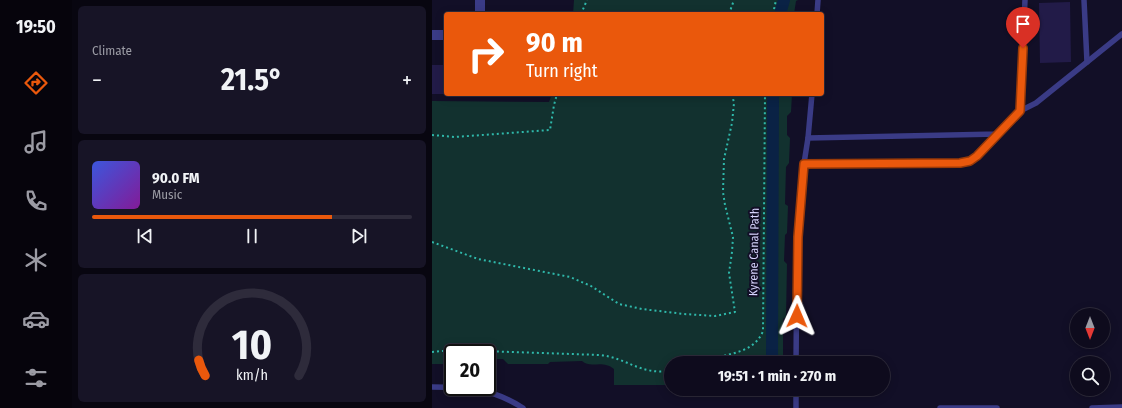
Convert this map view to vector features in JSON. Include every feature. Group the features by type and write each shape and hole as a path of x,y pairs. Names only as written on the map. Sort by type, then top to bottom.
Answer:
{"street":[{"path":"480,0 480,12"},
{"path":"432,35 444,35"}],"lane":[{"path":"817,12 818,0"},
{"path":"1020,111 1025,0"},
{"path":"1084,0 1087,62"},
{"path":"804,164 960,163 970,161 977,156 1020,111 1036,103 1122,34"},
{"path":"796,356 798,237 812,96"},
{"path":"808,138 998,134"},
{"path":"432,388 464,387 490,392 501,396 522,408"},
{"path":"796,396 796,408"},
{"path":"1092,408 1122,407"},
{"path":"940,408 997,408"}],"path":[{"path":"582,12 587,0"},
{"path":"730,12 734,0"},
{"path":"773,12 776,0"},
{"path":"432,134 455,137 550,130 556,96"},
{"path":"432,242 478,259 570,278 590,286 619,304 642,309 715,316 735,312 729,272 733,237 723,192 724,159 732,123 734,103 732,96"},
{"name":"Kyrene Canal Path","path":"722,356 740,352 755,343 763,331 765,96"},
{"path":"432,352 454,350 600,355 611,356 642,370 654,372 664,371"}],"green space":[{"path":"574,0 798,0 796,1 794,12 573,12"},
{"path":"551,96 792,96 791,112 787,116 787,135 790,138 789,163 786,167 785,204 788,206 784,261 787,264 786,317 783,319 783,356 664,356 664,385 614,385 614,369 610,366 589,364 582,361 550,362 548,364 508,364 503,359 496,359 496,344 444,344 444,364 432,364 432,101 549,102"}],"building":[{"path":"1070,2 1071,62 1040,63 1039,3"},
{"path":"432,65 444,65 444,94 432,94"}],"waterway":[{"path":"781,12 784,0"},
{"path":"772,356 773,96"}],"route":[{"path":"797,316 798,237 804,164 960,163 970,161 977,156 1020,111 1023,48"}]}
